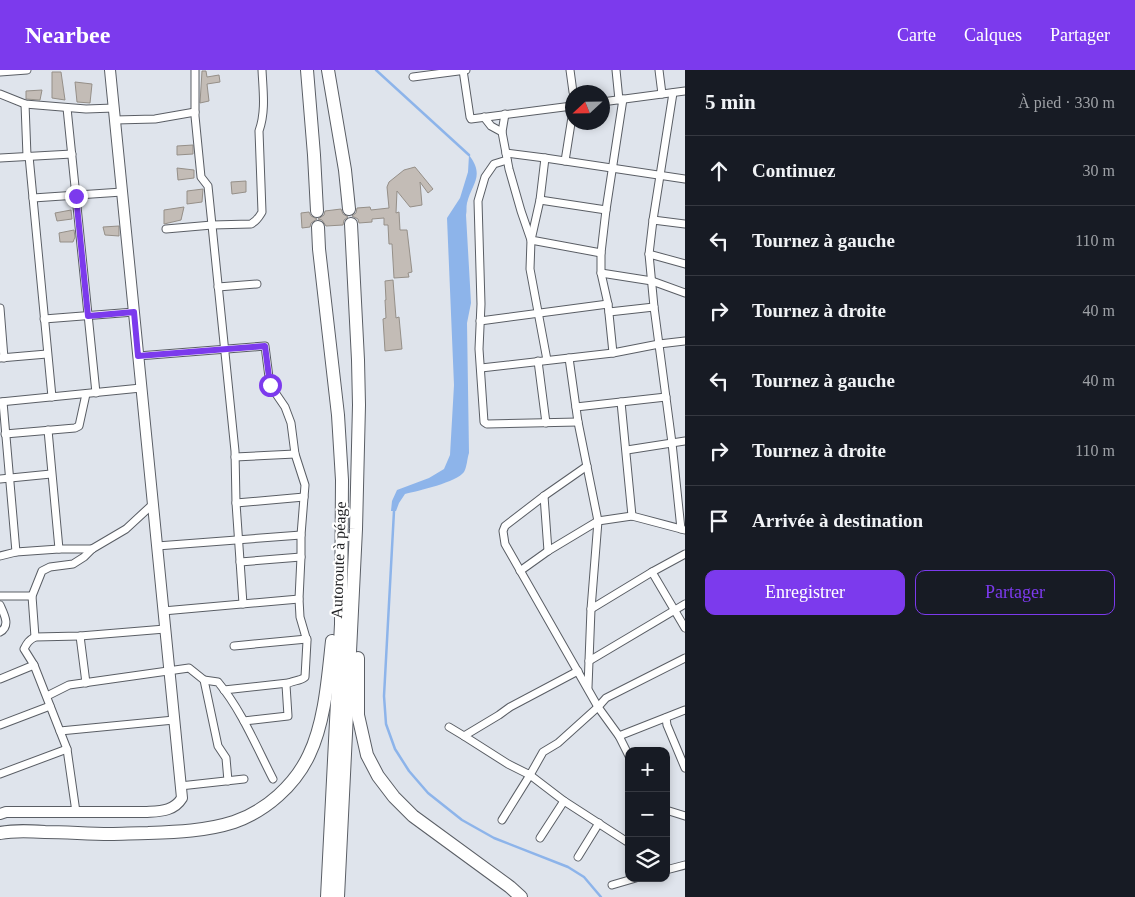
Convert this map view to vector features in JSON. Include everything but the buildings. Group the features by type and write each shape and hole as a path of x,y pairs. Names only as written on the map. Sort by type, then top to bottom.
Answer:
{"highway":[{"path":"307,70 317,211"},
{"path":"328,70 345,170 349,209"},
{"name":"Autoroute à péage","path":"338,897 356,529 359,405 351,224"},
{"path":"318,227 338,415 342,480 341,624 327,897"},
{"path":"356,529 358,715 367,755 378,776 394,798 413,816 521,897"},
{"path":"0,833 25,831 112,834 177,832 211,828 235,822 252,814 271,801 288,786 302,769 316,738 328,677 341,541"}],"street":[{"path":"0,72 27,70"},
{"path":"0,814 6,812 162,811 178,804 182,798 110,70"},
{"path":"194,70 195,112 201,177 208,186 235,457 242,604"},
{"path":"166,229 251,224 256,221 262,212 259,131 264,110 262,70"},
{"path":"413,77 464,70 471,119 565,107"},
{"path":"570,70 572,85"},
{"path":"613,354 608,304 601,273 601,253 621,99 616,70"},
{"path":"659,70 662,94"},
{"path":"610,101 685,91"},
{"path":"520,571 598,520 632,516 683,529 654,307 650,254 653,220 673,93"},
{"path":"0,94 25,104 86,109 114,108"},
{"path":"25,104 28,156 52,397"},
{"path":"67,108 96,393"},
{"path":"115,120 155,119 195,112"},
{"path":"505,114 502,132 509,169 531,240"},
{"path":"484,117 491,126 502,132"},
{"path":"564,161 570,130"},
{"path":"0,158 72,154"},
{"path":"578,422 485,424 484,422 479,349 481,304 478,201 485,177 494,164 507,157 545,158 685,179"},
{"path":"545,158 540,200 531,240 530,269 547,360"},
{"path":"33,198 122,192"},
{"path":"540,200 606,210"},
{"path":"653,220 685,224"},
{"path":"531,240 601,253"},
{"path":"650,254 685,264"},
{"path":"601,273 652,281 685,293"},
{"path":"218,286 257,284"},
{"path":"480,321 608,304"},
{"path":"609,312 654,307"},
{"path":"0,308 2,358 48,354"},
{"path":"44,319 134,312"},
{"path":"481,368 613,354 659,344 685,341"},
{"path":"138,356 265,346 270,385 285,407 291,423 295,454 305,485 299,599 301,625 307,639 305,677 288,683 224,690"},
{"path":"569,358 578,422 598,520 590,609 588,689"},
{"path":"538,361 546,423"},
{"path":"16,552 1,402 141,388"},
{"path":"5,434 75,428 79,426 86,394"},
{"path":"576,407 666,397"},
{"path":"621,402 632,516"},
{"path":"48,430 59,549"},
{"path":"626,450 685,441"},
{"path":"235,457 295,454"},
{"path":"587,466 544,496 505,526 502,531 505,544 520,571 598,707 619,736 625,748"},
{"path":"0,479 51,474"},
{"path":"544,496 548,551"},
{"path":"236,503 304,497"},
{"path":"35,637 32,596 42,571 50,567 73,564 92,549 126,529 153,504"},
{"path":"157,546 301,536"},
{"path":"0,556 16,552 92,549"},
{"path":"590,609 685,554"},
{"path":"240,562 302,557"},
{"path":"652,572 685,628"},
{"path":"0,596 32,596"},
{"path":"163,611 299,599"},
{"path":"589,661 685,604"},
{"path":"0,606 6,620 4,630 0,632"},
{"path":"76,812 67,749 34,665 24,649 26,644 35,637 80,636 165,629"},
{"path":"80,636 86,683"},
{"path":"234,646 307,639"},
{"path":"502,820 543,752 558,743 606,698 685,658"},
{"path":"0,679 34,665"},
{"path":"47,696 69,685 189,668 204,680 218,682 244,721 273,779"},
{"path":"464,736 510,708 578,672"},
{"path":"204,680 218,746 226,758 228,781"},
{"path":"244,721 288,716 286,685 288,683"},
{"path":"0,725 50,706"},
{"path":"619,736 685,710"},
{"path":"666,718 666,725 684,763"},
{"path":"60,731 174,720"},
{"path":"449,727 508,764 530,775 564,801 625,840"},
{"path":"0,774 67,749"},
{"path":"180,786 244,779"},
{"path":"540,838 564,801"},
{"path":"670,811 685,816"},
{"path":"578,857 599,823"},
{"path":"670,868 685,865"},
{"path":"612,885 625,881"}],"water":[{"path":"469,155 474,162 477,174 467,203 466,215 471,303 467,323 469,453 464,472 460,476 437,486 405,494 396,511 391,511 392,501 397,490 429,478 444,469 450,455 454,385 447,218 460,198 468,172"}],"waterway":[{"path":"376,70 469,155"},
{"path":"394,511 384,696 386,724 395,749 409,771 428,793 462,820 494,838 568,867 584,877 601,897"}],"route":[{"path":"76,196 88,316 134,312 138,356 265,346 270,385"}]}
